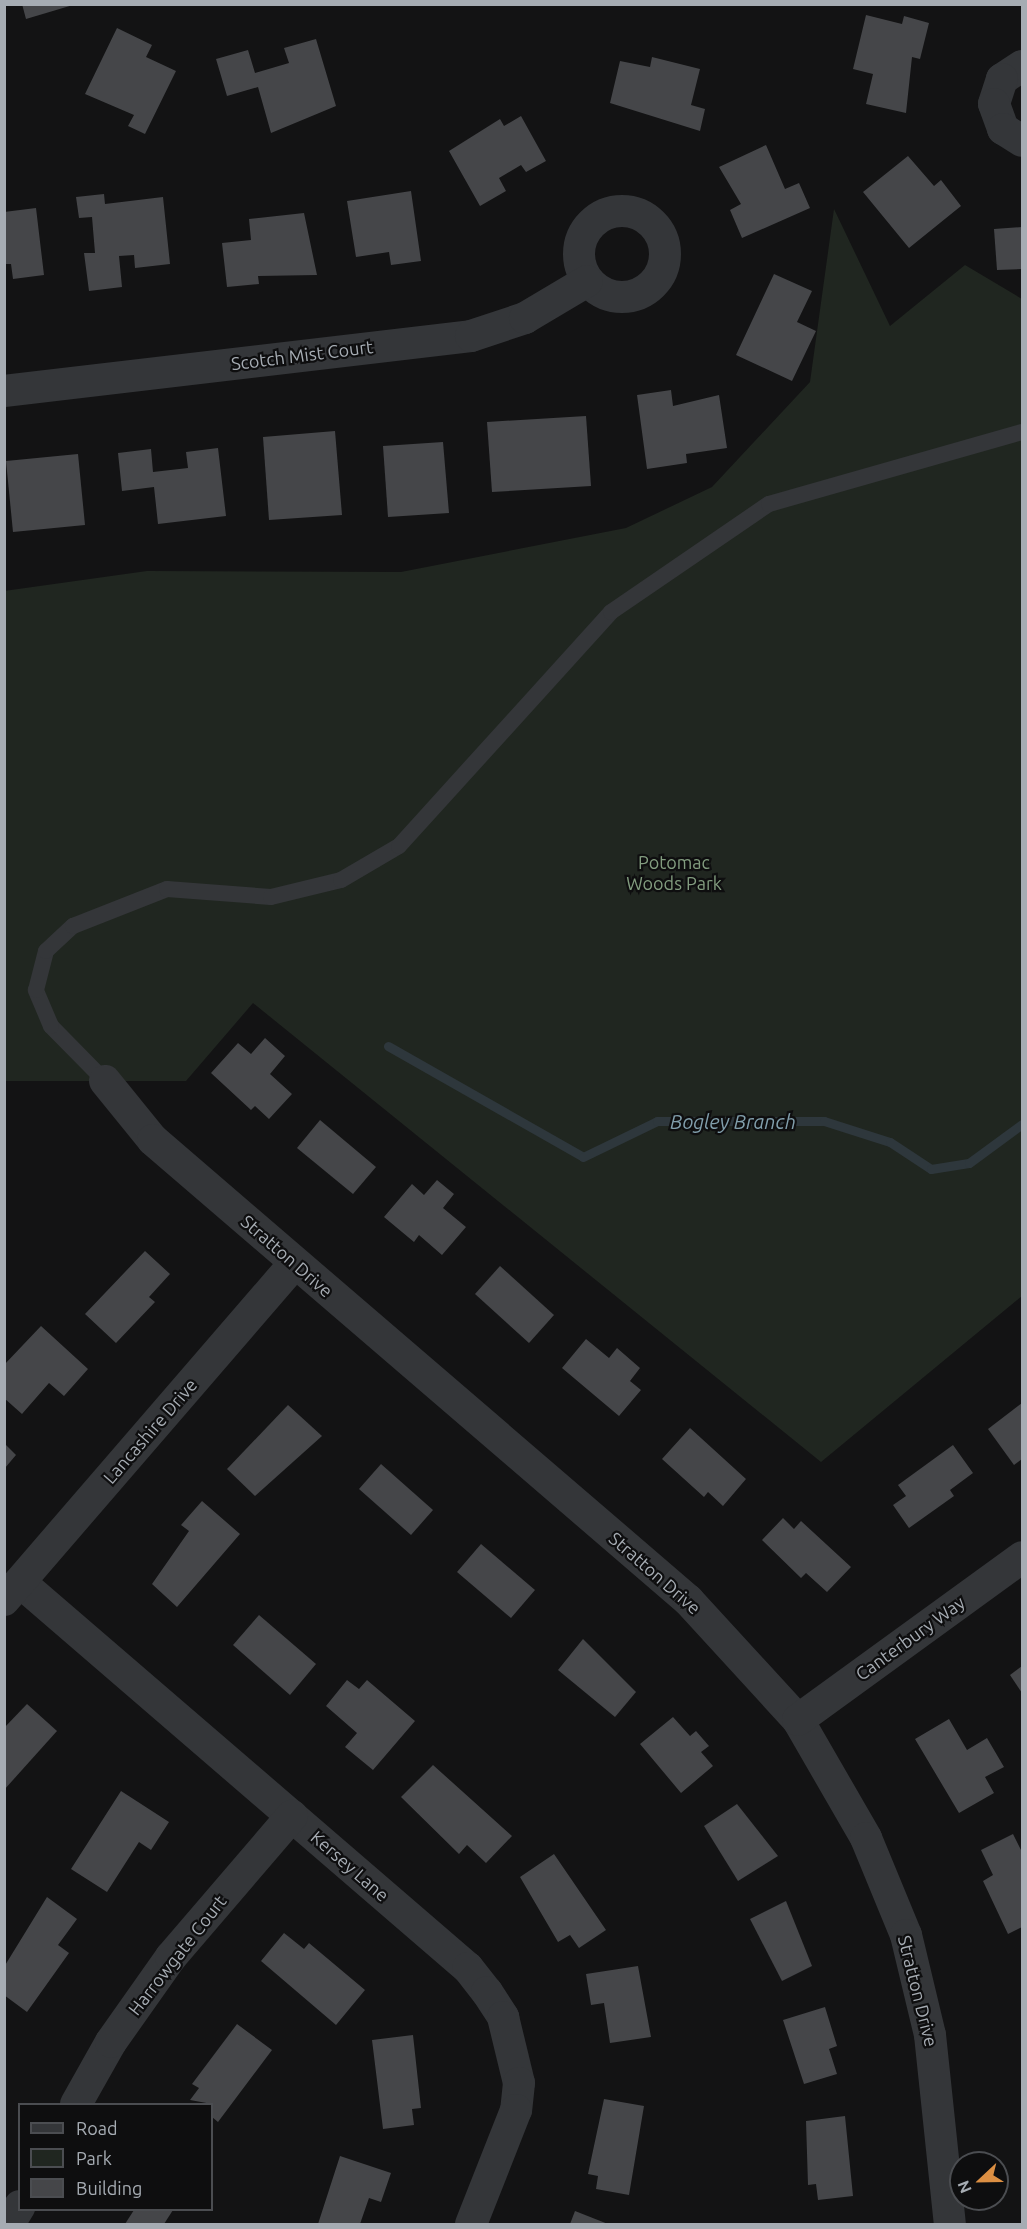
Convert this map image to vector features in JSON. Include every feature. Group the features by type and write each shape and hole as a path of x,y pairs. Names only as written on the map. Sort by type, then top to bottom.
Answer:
{"street":[{"path":"1023,66 1002,79 994,104 1003,129 1023,141"},
{"name":"Scotch Mist Court","path":"4,390 471,336 525,318 587,281"},
{"name":"Stratton Drive","path":"105,1081 153,1140 688,1600 798,1720 866,1838 906,1935 934,2056 950,2224"},
{"name":"Lancashire Drive","path":"12,1591 295,1263"},
{"name":"Canterbury Way","path":"798,1720 1023,1557"},
{"name":"Kersey Lane","path":"12,1591 292,1816 468,1968 503,2017 516,2061 516,2110 471,2224"},
{"name":"Harrowgate Court","path":"77,2103 111,2043 171,1957 292,1816"},
{"path":"9,2224 18,2209"}],"lane":[{"path":"105,1081 51,1026 36,990 46,951 73,926 167,889 271,897 341,880 399,846 611,612 769,504 1023,432"}],"green space":[{"name":"Potomac Woods Park","path":"834,209 890,326 965,265 1022,299 1022,1296 821,1462 253,1003 186,1081 5,1081 4,591 147,571 401,572 626,528 712,487 810,382"}],"building":[{"path":"22,4 73,4 73,5 26,19"},
{"path":"866,15 902,24 904,16 929,23 920,59 912,57 906,113 866,104 873,74 853,69"},
{"path":"117,28 152,45 146,57 176,71 145,134 128,126 134,115 85,94"},
{"path":"316,39 336,106 271,133 258,87 227,96 216,59 248,50 255,73 289,63 284,48"},
{"path":"652,57 700,69 691,105 705,109 700,131 610,103 620,61 650,67"},
{"path":"521,116 546,161 526,172 521,165 499,178 506,191 480,206 449,151 500,119 504,126"},
{"path":"766,145 785,189 799,183 810,208 742,238 730,210 741,204 719,167"},
{"path":"908,156 934,186 941,180 961,206 909,248 863,192"},
{"path":"411,191 421,261 391,265 389,252 356,257 347,201"},
{"path":"104,194 105,204 163,197 170,264 135,268 134,255 119,256 122,287 89,291 84,253 95,253 92,217 79,218 76,197"},
{"path":"36,208 44,275 13,279 11,264 4,264 4,212"},
{"path":"304,213 317,275 258,276 259,284 227,287 222,243 251,240 249,219"},
{"path":"1022,227 1022,269 997,270 994,229"},
{"path":"774,274 812,291 797,322 816,331 792,381 736,355"},
{"path":"671,390 673,406 719,395 727,448 686,454 687,463 647,469 637,395"},
{"path":"586,416 591,486 492,492 487,422"},
{"path":"335,431 342,515 269,520 263,437"},
{"path":"443,442 449,513 388,517 383,446"},
{"path":"218,448 226,516 158,524 154,487 122,491 118,453 151,449 153,472 188,468 186,452"},
{"path":"78,454 85,525 13,532 6,461"},
{"path":"265,1038 285,1056 270,1074 292,1094 269,1119 255,1106 251,1110 211,1073 238,1043 251,1054"},
{"path":"320,1120 376,1167 353,1194 297,1148"},
{"path":"437,1180 454,1194 443,1208 466,1227 442,1255 419,1235 414,1242 384,1217 412,1184 424,1195"},
{"path":"145,1251 170,1274 149,1297 155,1302 116,1343 85,1314"},
{"path":"500,1266 554,1315 529,1343 475,1294"},
{"path":"41,1326 88,1369 64,1396 49,1383 22,1414 4,1398 4,1365"},
{"path":"586,1339 609,1358 617,1348 640,1368 630,1381 641,1390 619,1416 562,1368"},
{"path":"1022,1403 1022,1459 1014,1465 988,1429"},
{"path":"288,1405 322,1436 255,1496 227,1469"},
{"path":"690,1428 746,1479 723,1506 708,1492 704,1497 662,1459"},
{"path":"5,1444 16,1455 5,1468"},
{"path":"953,1445 973,1473 950,1490 954,1496 909,1528 893,1505 906,1496 898,1485"},
{"path":"381,1464 433,1510 411,1535 359,1489"},
{"path":"202,1501 240,1534 177,1607 152,1584 189,1531 181,1525"},
{"path":"783,1518 794,1529 801,1521 851,1567 827,1592 806,1573 801,1578 762,1540"},
{"path":"481,1544 535,1590 511,1618 457,1572"},
{"path":"259,1615 316,1664 290,1695 233,1645"},
{"path":"583,1639 636,1692 615,1717 558,1670"},
{"path":"1022,1666 1022,1693 1010,1675"},
{"path":"347,1680 359,1689 367,1680 415,1721 373,1770 345,1747 357,1733 326,1706"},
{"path":"27,1704 57,1731 4,1790 4,1728"},
{"path":"673,1717 690,1736 696,1731 709,1746 701,1752 713,1766 681,1793 640,1744"},
{"path":"949,1719 967,1750 987,1738 1004,1767 985,1777 994,1793 959,1813 915,1739"},
{"path":"433,1765 512,1836 486,1863 467,1845 459,1854 401,1797"},
{"path":"121,1791 169,1822 151,1850 139,1842 107,1892 71,1869"},
{"path":"737,1804 778,1856 738,1881 704,1826"},
{"path":"1013,1834 1022,1852 1022,1927 1008,1934 983,1881 993,1875 981,1850"},
{"path":"554,1854 606,1930 579,1948 570,1935 558,1942 520,1877"},
{"path":"47,1897 77,1919 58,1945 69,1953 27,2012 4,1995 4,1967"},
{"path":"786,1901 812,1966 782,1981 750,1919"},
{"path":"284,1933 304,1949 309,1943 365,1990 336,2025 261,1961"},
{"path":"638,1966 651,2037 610,2043 604,2003 591,2005 586,1974"},
{"path":"825,2007 837,2046 829,2049 837,2074 804,2084 783,2020"},
{"path":"237,2024 272,2050 218,2122 213,2118 213,2103 190,2100 199,2088 192,2084"},
{"path":"413,2035 421,2108 412,2109 414,2125 383,2129 372,2040"},
{"path":"604,2099 644,2106 629,2195 596,2189 598,2176 588,2174"},
{"path":"845,2116 853,2196 818,2200 816,2184 808,2185 806,2121"},
{"path":"340,2156 391,2173 381,2202 369,2198 360,2224 318,2224"},
{"path":"133,2211 172,2211 164,2224 125,2224"},
{"path":"575,2211 608,2224 570,2224"}],"waterway":[{"name":"Bogley Branch","path":"388,1046 583,1157 657,1121 824,1121 890,1142 931,1169 969,1163 1022,1124"}]}
